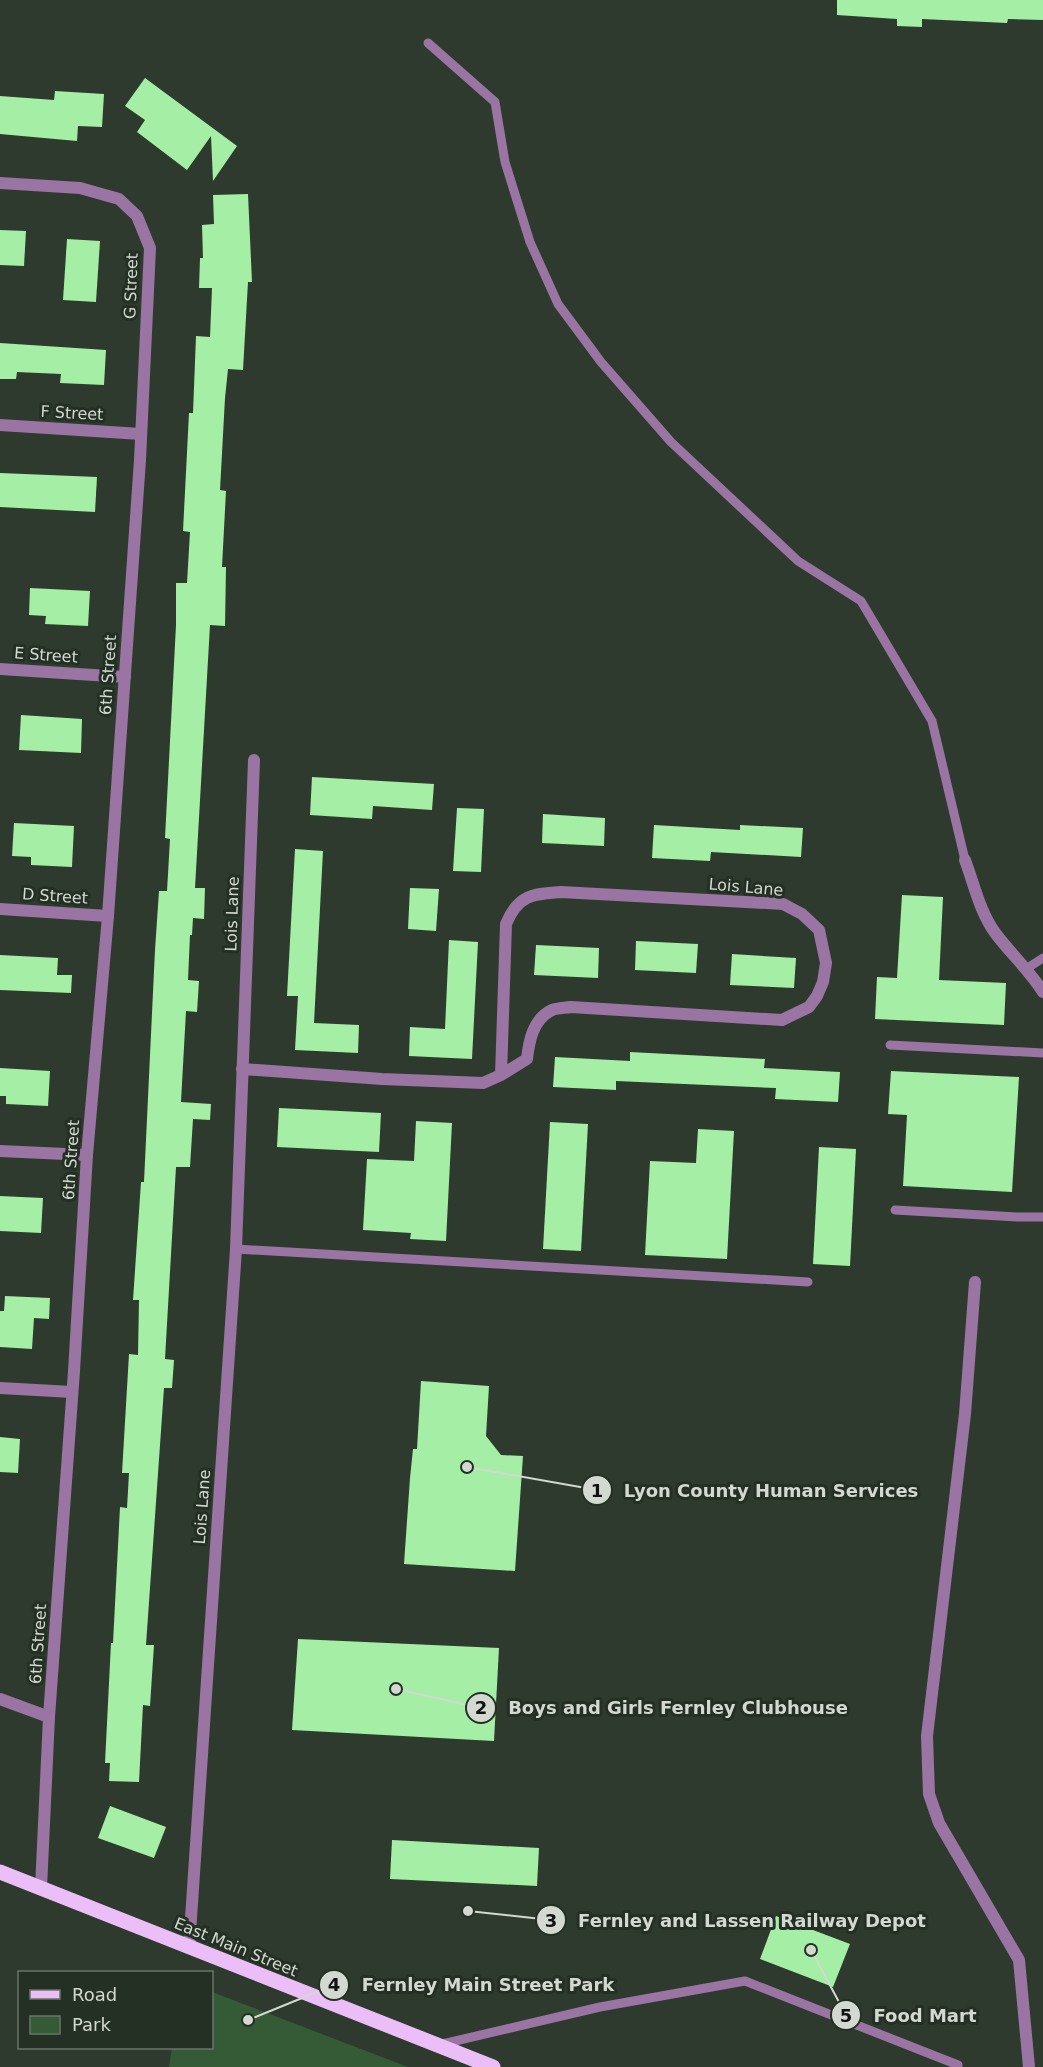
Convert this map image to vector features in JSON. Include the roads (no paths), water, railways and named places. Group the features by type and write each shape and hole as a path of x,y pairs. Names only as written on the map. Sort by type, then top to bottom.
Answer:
{"main road":[{"name":"East Main Street","path":"0,1872 493,2067"}],"street":[{"name":"G Street","path":"0,183 80,188 119,199 137,216 150,248 141,434"},
{"name":"F Street","path":"0,425 141,434"},
{"name":"6th Street","path":"42,1888 49,1718 87,1155 108,916 141,434"},
{"name":"E Street","path":"0,669 125,677"},
{"name":"Lois Lane","path":"189,1948 236,1249 254,760"},
{"path":"965,860 981,906 995,932 1043,992"},
{"name":"Lois Lane","path":"242,1069 382,1079 483,1083 501,1075 527,1059 530,1037 539,1022 552,1011 571,1007 783,1020 809,1007 823,982 825,963 819,930 802,914 783,904 561,892 537,894 525,898 511,912 506,924 501,1075"},
{"name":"D Street","path":"0,909 108,916"},
{"path":"0,1151 87,1155"},
{"path":"975,1282 965,1414 927,1736 929,1794 939,1823 1019,1960 1029,2067"},
{"path":"0,1388 72,1392"},
{"path":"0,1699 49,1718"}],"lane":[{"path":"428,43 495,102 504,162 530,242 558,304 601,362 671,442 798,561 861,601 932,721 965,860"},
{"path":"1026,969 1043,958"},
{"path":"890,1045 1043,1053"},
{"path":"895,1210 1043,1217"},
{"path":"236,1249 808,1282"},
{"path":"437,2045 600,2007 746,1981 958,2065 958,2067"}],"place":[{"name":"Lyon County Human Services","path":"467,1467"},
{"name":"Boys and Girls Fernley Clubhouse","path":"396,1689"},
{"name":"Fernley and Lassen Railway Depot","path":"468,1911"},
{"name":"Food Mart","path":"811,1950"},
{"name":"Fernley Main Street Park","path":"248,2020"}]}
